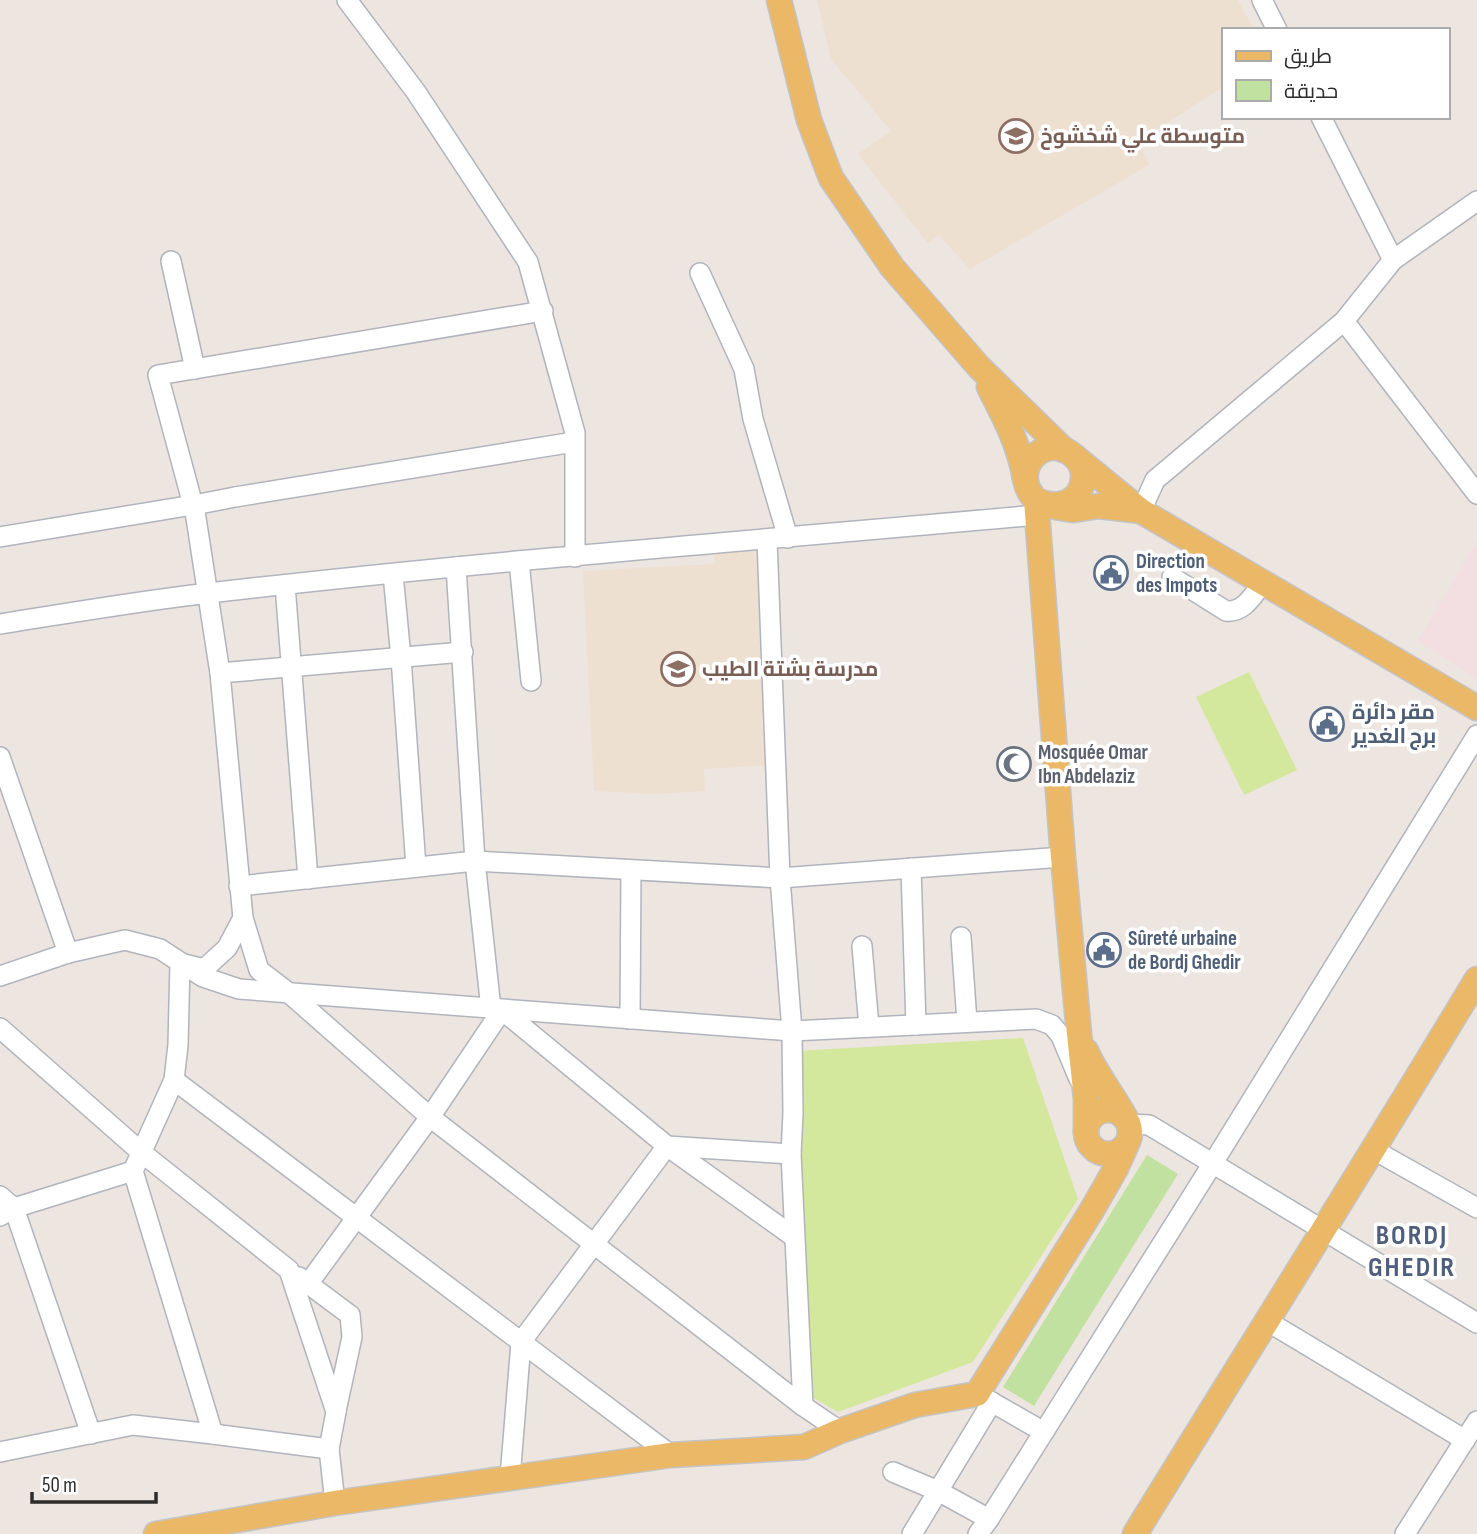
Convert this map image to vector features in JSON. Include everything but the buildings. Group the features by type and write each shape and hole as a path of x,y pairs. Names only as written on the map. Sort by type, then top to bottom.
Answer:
{"main road":[{"path":"779,0 809,120 831,177 892,267 979,367 1078,461 1082,469 1082,487 1071,501 1062,505 1038,500"},
{"path":"979,367 1005,419 1038,500 1063,857 1094,1186 1092,1210"},
{"path":"1140,511 1099,506 1073,510 1057,508 1038,500 1026,472 1033,457 1047,449 1056,448 1068,452 1140,511 1477,708"},
{"path":"1135,1534 1477,979"},
{"path":"156,1534 335,1503 671,1455 804,1447 915,1405 985,1398 1116,1168 1126,1129 1113,1095 1093,1066 1079,1034"},
{"path":"1104,1110 1112,1110 1126,1129 1115,1154 1095,1151 1088,1139 1091,1118 1104,1110"}],"street":[{"path":"346,0 416,92 528,262 575,433 575,557"},
{"path":"1262,0 1276,28"},
{"path":"1322,119 1393,260"},
{"path":"1140,511 1155,480 1344,321 1393,260 1477,201"},
{"path":"171,261 195,369"},
{"path":"700,273 744,369 753,419 788,538"},
{"path":"543,311 158,375 193,505 220,673 243,918 259,970 289,993 430,1117 840,1432"},
{"path":"1344,321 1477,494"},
{"path":"0,537 574,442"},
{"path":"0,624 207,593 519,561 788,538 1038,500"},
{"path":"767,540 780,877 792,1031 791,1154 803,1406"},
{"path":"519,561 531,681"},
{"path":"308,1284 430,1117 496,1009 475,861 456,567"},
{"path":"393,573 415,867"},
{"path":"1172,577 1226,611 1235,612 1242,608 1264,583"},
{"path":"285,585 308,879"},
{"path":"220,673 463,652"},
{"path":"893,1472 938,1491 984,1527 1477,735"},
{"path":"0,757 68,953"},
{"path":"239,886 475,861 780,877 1063,857"},
{"path":"911,868 916,1025"},
{"path":"630,1019 631,870"},
{"path":"180,963 204,969 227,948 243,918"},
{"path":"961,937 967,1022"},
{"path":"0,976 68,953 125,940 160,950 203,977 239,989 792,1031 1036,1019 1052,1025 1061,1036 1086,1099"},
{"path":"862,946 869,1027"},
{"path":"180,963 178,1045 174,1080 137,1161 213,1434"},
{"path":"496,1009 667,1146 794,1237"},
{"path":"0,1028 137,1161 351,1315 352,1337 329,1449 335,1503"},
{"path":"174,1080 671,1455"},
{"path":"1126,1129 1149,1125 1477,1322"},
{"path":"667,1146 791,1154"},
{"path":"510,1478 521,1342 667,1146"},
{"path":"1374,1150 1477,1208"},
{"path":"91,1434 5,1207 137,1161"},
{"path":"289,1270 335,1412"},
{"path":"1267,1321 1465,1440"},
{"path":"912,1534 938,1491 985,1398 1044,1432"},
{"path":"1405,1534 1477,1421"},
{"path":"0,1452 133,1425 329,1449"}],"shaded area":[{"name":"متوسطة علي شخشوخ","path":"817,0 1238,0 1253,28 1222,28 1222,88 1139,141 1149,165 970,269 938,235 928,244 858,154 891,131 831,59"},
{"path":"1477,542 1477,679 1418,641"},
{"name":"مدرسة بشتة الطيب","path":"756,549 758,572 763,572 772,765 704,769 705,791 656,794 594,791 583,571 715,564 715,551"}],"green space":[{"path":"1249,672 1297,770 1244,795 1196,697"},
{"path":"1023,1038 1078,1199 973,1362 838,1412 812,1397 796,1148 797,1051"},
{"path":"1147,1155 1178,1174 1034,1406 1003,1387"}],"place":[{"name":"متوسطة علي شخشوخ","path":"1016,136"},
{"name":"Direction des Impots","path":"1111,573"},
{"name":"مدرسة بشتة الطيب","path":"678,669"},
{"name":"مقر دائرة برج الغدير","path":"1327,724"},
{"name":"Mosquée Omar Ibn Abdelaziz","path":"1014,764"},
{"name":"Sûreté urbaine de Bordj Ghedir","path":"1104,950"}],"district":[{"name":"BORDJ GHEDIR","path":"1412,1251"}]}
